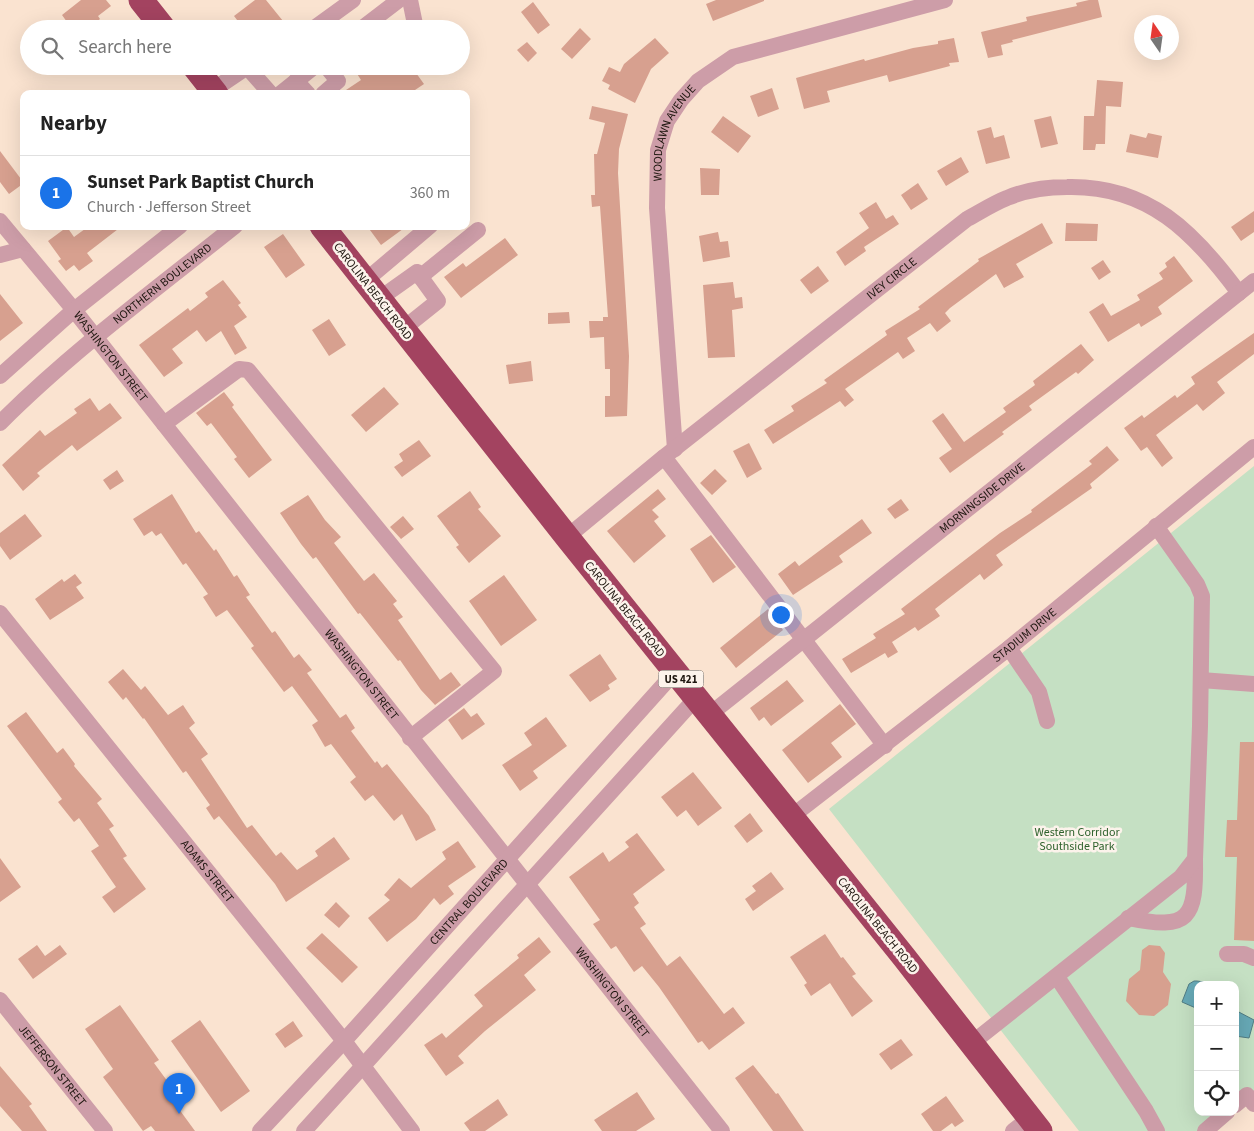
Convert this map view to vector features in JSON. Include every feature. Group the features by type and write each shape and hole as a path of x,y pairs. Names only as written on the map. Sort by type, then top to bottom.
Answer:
{"highway":[{"path":"141,0 157,20"},
{"path":"201,75 213,90"},
{"name":"CAROLINA BEACH ROAD","path":"331,230 372,290 972,1043 1028,1127"}],"street":[{"path":"325,20 353,0"},
{"path":"373,20 399,0"},
{"path":"410,0 414,20"},
{"name":"WOODLAWN AVENUE","path":"669,453 656,208 658,150 667,121 681,100 698,81 733,57 945,0"},
{"path":"218,90 237,75"},
{"path":"260,75 269,90"},
{"path":"285,90 304,75"},
{"path":"328,90 338,81 333,75"},
{"path":"296,81 304,90"},
{"name":"IVEY CIRCLE","path":"567,537 669,453 967,219 1006,198 1023,192 1052,187 1080,186 1123,193 1148,204 1186,230 1213,257 1239,292"},
{"name":"WASHINGTON STREET","path":"0,221 74,310 722,1131"},
{"path":"0,376 74,310 175,230"},
{"name":"NORTHERN BOULEVARD","path":"0,423 48,377 230,230"},
{"path":"372,290 426,230"},
{"path":"420,277 478,230"},
{"path":"0,255 23,249"},
{"path":"372,290 417,272 438,301 403,329"},
{"name":"MORNINGSIDE DRIVE","path":"703,706 803,639 1254,281"},
{"path":"164,424 239,369 248,370 494,671 410,738"},
{"name":"STADIUM DRIVE","path":"791,817 1009,648 1156,526 1254,448"},
{"path":"669,453 803,639 885,746"},
{"path":"1128,918 1162,922 1177,920 1185,916 1192,908 1194,900 1202,596 1197,584 1156,526"},
{"name":"ADAMS STREET","path":"0,613 344,1041 412,1131"},
{"path":"1009,648 1039,692 1047,721"},
{"name":"CENTRAL BOULEVARD","path":"260,1131 507,861 675,672"},
{"path":"1201,680 1254,684"},
{"path":"304,1131 527,886 703,706"},
{"path":"972,1043 1181,877 1194,859"},
{"path":"1226,954 1244,954 1254,958"},
{"path":"1057,977 1146,1111 1157,1131"},
{"name":"JEFFERSON STREET","path":"0,1000 106,1131"},
{"path":"1239,1102 1247,1095 1254,1104"},
{"path":"1205,1131 1222,1116"}],"green space":[{"name":"Western Corridor Southside Park","path":"1254,466 1254,1099 1239,1108 1239,981 1194,981 1194,1116 1226,1116 1202,1131 1079,1131 829,809"}],"water":[{"path":"1194,981 1194,1007 1182,1002 1189,984"},
{"path":"1239,1012 1254,1020 1249,1038 1239,1037"}],"building":[{"path":"81,0 106,0 111,6 98,16 99,20 66,20 62,15"},
{"path":"255,0 266,0 282,20 237,20 234,16"},
{"path":"716,0 764,1 713,21 706,4"},
{"path":"1098,0 1102,17 1012,40 1013,42 1001,45 1003,55 988,58 981,32 1027,21 1026,17 1077,6 1076,3"},
{"path":"533,2 550,25 538,34 521,12"},
{"path":"580,28 591,39 572,59 561,49"},
{"path":"655,38 669,53 651,69 635,103 608,89 610,85 602,81 609,67 620,72 624,64"},
{"path":"954,38 959,62 949,63 950,66 889,82 887,75 827,91 830,102 804,109 796,78 864,59 865,61 913,48 938,44 938,41"},
{"path":"527,42 537,53 528,62 517,50"},
{"path":"358,75 418,75 424,84 415,90 346,90 361,80"},
{"path":"1097,80 1123,82 1121,107 1106,106 1105,144 1096,144 1095,150 1083,150 1084,116 1094,116"},
{"path":"772,88 779,109 758,117 750,96"},
{"path":"592,106 628,114 619,149 618,173 629,356 627,416 605,417 605,396 610,396 610,369 605,369 604,337 590,338 589,321 603,321 603,317 608,317 600,206 592,207 591,195 595,195 594,154 597,154 605,123 589,119"},
{"path":"723,116 751,136 738,153 711,132"},
{"path":"1051,116 1058,144 1041,148 1034,120"},
{"path":"991,127 994,138 1004,135 1010,158 986,164 977,131"},
{"path":"1148,133 1162,136 1158,158 1126,152 1130,134 1146,138"},
{"path":"0,151 20,178 20,186 9,194 0,182"},
{"path":"961,157 969,172 946,186 937,171"},
{"path":"700,168 720,169 719,195 701,195"},
{"path":"918,183 928,199 911,210 901,195"},
{"path":"876,202 886,219 893,215 899,224 864,247 866,251 845,266 836,252 869,228 859,213"},
{"path":"1254,211 1254,232 1241,241 1231,227"},
{"path":"1042,223 1053,243 1016,264 1024,277 1004,288 996,274 950,308 945,313 951,321 937,332 930,323 907,338 915,351 903,359 898,352 845,389 854,400 845,407 840,401 773,444 764,430 794,411 791,406 827,383 824,380 887,335 885,331 920,309 918,307 979,261 978,259"},
{"path":"1066,223 1098,224 1097,241 1065,241"},
{"path":"63,230 69,230 74,237 84,230 117,230 87,253 93,261 79,271 74,265 66,271 58,261 61,259 48,241"},
{"path":"370,230 402,230 381,245"},
{"path":"718,232 720,242 728,241 730,257 703,262 699,236"},
{"path":"283,234 305,265 286,278 264,247"},
{"path":"505,238 518,255 461,298 444,277 463,263 466,267"},
{"path":"1174,256 1193,281 1158,307 1162,314 1141,327 1139,323 1108,342 1089,312 1103,303 1111,316 1140,300 1137,295 1163,279 1159,273 1167,267 1165,263"},
{"path":"1103,260 1111,272 1099,280 1091,268"},
{"path":"818,266 829,281 811,294 800,280"},
{"path":"223,280 241,303 238,305 247,317 234,326 247,348 235,355 221,331 206,342 197,330 172,349 183,363 164,377 139,345 188,308 190,311 208,297 205,293"},
{"path":"733,282 735,298 742,297 743,308 732,310 735,357 708,358 703,285"},
{"path":"0,294 23,323 0,341"},
{"path":"569,312 570,323 548,324 548,313"},
{"path":"329,319 346,345 329,356 312,330"},
{"path":"1254,333 1254,354 1217,382 1225,393 1203,411 1197,404 1156,435 1173,458 1162,467 1147,447 1141,451 1124,428 1142,415 1144,418 1175,395 1177,398 1195,384 1191,377"},
{"path":"1081,344 1094,360 1078,374 1076,372 1029,406 1032,410 1002,432 1004,434 950,473 939,458 952,449 932,421 943,413 964,442 1006,412 1003,408 1035,385 1033,381"},
{"path":"531,361 533,381 509,384 506,365"},
{"path":"384,387 399,404 366,432 351,415"},
{"path":"224,392 234,405 232,407 272,460 249,478 234,459 237,457 211,423 207,426 196,413"},
{"path":"90,398 99,411 110,403 122,418 77,451 72,445 37,473 40,476 23,491 2,465 40,430 45,436 77,413 74,409"},
{"path":"419,440 431,456 402,477 394,467 403,461 399,454"},
{"path":"749,443 762,469 747,478 733,451"},
{"path":"1107,446 1119,460 1090,484 1092,488 996,555 1003,565 984,580 980,574 935,609 940,616 918,631 915,627 892,642 898,652 888,658 885,653 851,673 842,659 876,638 873,634 905,614 901,609 1000,533 1032,512 1031,510 1092,464 1089,461"},
{"path":"715,469 727,481 712,495 700,483"},
{"path":"117,470 124,481 110,490 103,480"},
{"path":"658,489 666,499 652,510 659,517 654,521 666,536 634,563 607,531"},
{"path":"470,491 481,507 478,509 501,536 469,563 456,547 459,545 437,516"},
{"path":"172,494 196,533 199,531 214,551 216,549 234,577 237,575 250,595 246,597 272,633 275,631 294,658 299,654 312,670 307,673 340,718 346,714 355,728 351,731 375,763 377,761 382,768 387,764 429,816 436,830 416,841 402,814 394,821 373,795 365,801 350,782 356,777 331,744 325,747 312,725 318,721 292,686 284,692 251,648 254,646 227,610 216,617 203,597 208,594 186,563 183,565 161,533 156,536 152,531 144,536 133,519"},
{"path":"308,495 325,520 341,537 334,543 364,581 374,573 397,601 393,604 403,617 398,620 440,680 451,672 461,685 435,705 421,690 400,660 398,661 360,613 358,614 316,557 313,559 280,513"},
{"path":"901,499 909,510 895,519 887,509"},
{"path":"25,514 42,536 10,560 0,546 0,533"},
{"path":"403,516 414,529 401,539 390,527"},
{"path":"862,519 872,533 839,556 843,562 793,595 778,574 795,561 799,566"},
{"path":"711,535 736,567 713,583 690,549"},
{"path":"75,574 82,583 76,587 84,598 50,620 35,599 62,579 64,582"},
{"path":"504,575 537,620 501,646 469,601"},
{"path":"768,609 783,630 736,668 720,648"},
{"path":"600,654 617,679 608,685 610,689 590,702 569,675"},
{"path":"123,669 141,690 145,686 168,715 183,705 195,723 189,728 208,754 201,759 247,828 252,825 276,856 281,852 297,870 318,856 315,851 334,837 350,859 286,902 275,884 219,816 214,820 206,808 210,805 186,771 183,773 144,718 126,697 123,700 108,682"},
{"path":"787,680 804,701 771,726 764,717 759,721 750,708"},
{"path":"840,704 856,724 831,743 842,757 808,783 782,750"},
{"path":"464,708 471,717 477,713 485,724 462,740 448,720"},
{"path":"26,712 57,753 63,748 75,764 74,766 102,799 97,803 114,826 109,829 127,856 123,858 146,889 114,913 102,897 116,887 91,851 99,846 79,818 74,822 58,802 62,799 7,726"},
{"path":"546,717 567,746 533,771 538,778 520,791 502,765 532,745 524,733"},
{"path":"1240,742 1254,742 1254,941 1234,940 1237,857 1225,857 1227,820 1237,820"},
{"path":"693,772 722,808 698,826 686,810 677,817 661,797"},
{"path":"750,813 763,831 747,843 734,826"},
{"path":"637,833 665,870 633,894 639,903 634,907 646,924 640,928 667,966 680,956 724,1014 733,1007 745,1023 709,1050 702,1041 698,1043 642,966 634,972 616,946 611,949 593,924 600,920 569,877 603,852 609,862 629,847 625,842"},
{"path":"458,841 476,867 448,886 454,894 440,905 434,898 416,919 387,942 368,918 390,900 384,895 399,878 411,888 446,859 442,852"},
{"path":"0,858 21,887 0,902"},
{"path":"771,872 784,889 753,911 745,899 756,891 752,886"},
{"path":"336,902 350,916 339,928 324,915"},
{"path":"322,933 358,967 342,983 306,948"},
{"path":"825,934 841,958 843,957 856,974 852,976 873,1001 852,1017 830,983 811,996 804,985 807,983 790,957"},
{"path":"539,937 551,952 524,975 536,990 485,1031 458,1056 464,1063 446,1076 424,1045 442,1033 446,1038 483,1006 474,995 519,958 517,955"},
{"path":"37,945 45,956 60,945 67,954 33,979 18,959"},
{"path":"1149,945 1160,946 1165,953 1163,972 1171,984 1168,1005 1154,1016 1139,1015 1126,1001 1129,979 1140,970 1142,950"},
{"path":"120,1005 159,1060 154,1063 182,1101 176,1105 195,1131 155,1131 151,1126 143,1131 103,1077 113,1069 85,1029"},
{"path":"200,1020 250,1091 221,1112 171,1041"},
{"path":"293,1021 303,1036 285,1048 275,1034"},
{"path":"901,1039 913,1055 891,1070 879,1054"},
{"path":"753,1065 776,1094 778,1093 804,1131 773,1131 735,1078"},
{"path":"0,1066 32,1104 29,1106 47,1131 22,1131 0,1106"},
{"path":"637,1092 655,1119 636,1131 602,1131 594,1120"},
{"path":"946,1096 964,1121 955,1127 952,1123 941,1131 933,1131 921,1114"},
{"path":"498,1099 508,1115 485,1131 470,1131 464,1123"}],"place":[{"name":"Sunset Park Baptist Church","path":"179,1114"}]}
